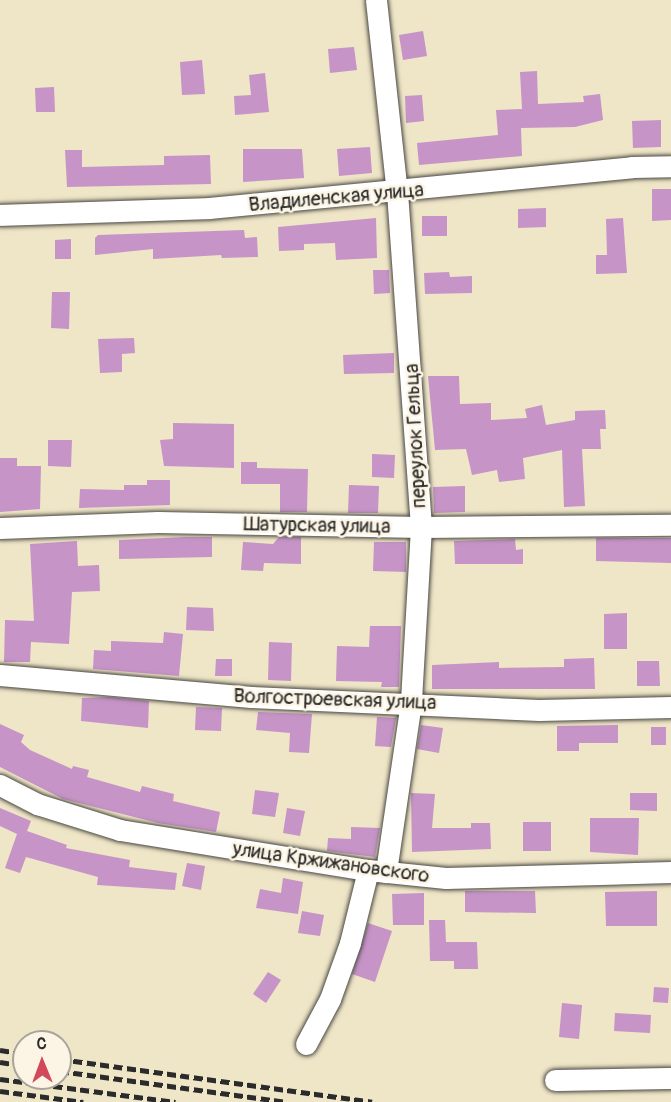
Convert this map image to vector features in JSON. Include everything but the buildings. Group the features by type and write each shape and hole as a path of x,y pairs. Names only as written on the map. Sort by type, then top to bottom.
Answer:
{"street":[{"name":"переулок Гельца","path":"306,1044 330,999 377,871 411,702 421,527 397,192 376,0"},
{"name":"Владиленская улица","path":"0,215 209,208 397,192 632,166 671,166"},
{"name":"Шатурская улица","path":"0,528 159,522 421,527 671,525"},
{"name":"Волгостроевская улица","path":"0,675 251,697 411,702 539,710 671,707"},
{"name":"улица Кржижановского","path":"0,785 58,812 120,830 377,871 446,879 671,872"},
{"path":"555,1080 671,1078"}],"railway":[{"path":"0,1050 12,1052"},
{"path":"72,1061 372,1102"},
{"path":"0,1062 12,1064"},
{"path":"72,1073 287,1102"},
{"path":"0,1079 175,1102"},
{"path":"0,1091 83,1102"}]}
